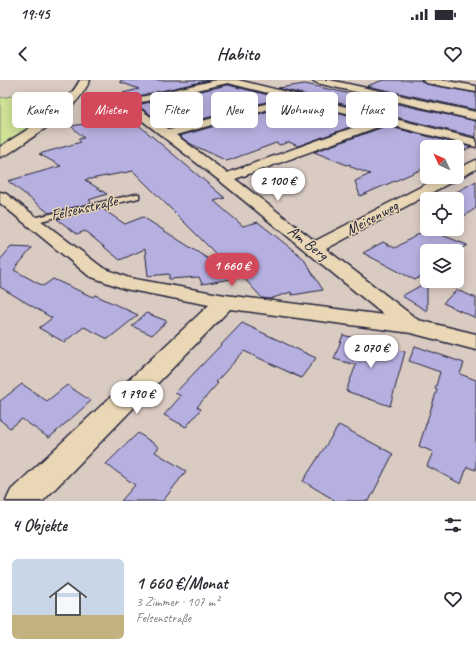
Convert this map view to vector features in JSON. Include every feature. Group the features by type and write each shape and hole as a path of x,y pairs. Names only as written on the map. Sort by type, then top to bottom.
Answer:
{"street":[{"path":"0,153 61,109 78,94 85,80"},
{"path":"228,80 275,92"},
{"name":"Am Berg","path":"228,80 124,102 168,134 315,248 411,326"},
{"path":"317,80 476,116"},
{"path":"426,80 476,89"},
{"path":"168,134 266,107"},
{"path":"398,123 476,143"},
{"path":"225,178 364,128"},
{"path":"464,170 476,164"},
{"name":"Meisenweg","path":"315,248 438,184"},
{"name":"Felsenstraße","path":"0,196 96,272 125,283 226,302 411,326 476,342"},
{"path":"22,501 226,302"}],"lane":[{"name":"Felsenstraße","path":"32,221 136,196"}],"green space":[{"path":"12,96 12,128 29,128 0,147 0,98"}],"building":[{"path":"121,80 210,80 156,92 150,92 150,93 142,95 142,92 127,92 139,89 120,82"},
{"path":"383,80 421,80 426,84 476,93 476,110 398,92 367,86"},
{"path":"305,84 346,93 346,105 338,103 338,92 294,92 278,88"},
{"path":"228,85 257,92 211,92 211,117 203,119 203,92 196,92"},
{"path":"258,92 266,94 266,102 258,104"},
{"path":"150,102 150,114 142,109 142,104"},
{"path":"398,104 476,121 476,137 398,118"},
{"path":"266,112 266,128 338,128 338,113 346,114 347,128 298,146 289,142 280,145 276,143 227,161 191,144 179,136 211,127 258,128 258,114"},
{"path":"81,124 81,128 142,128 225,198 214,201 243,226 258,222 303,258 323,290 292,295 291,292 270,299 262,298 243,277 202,284 199,277 169,279 169,274 148,276 145,249 120,260 85,231 77,234 57,219 101,208 125,224 143,217 213,262 218,256 133,171 85,180 107,194 89,200 92,203 49,213 8,181 61,166 39,154 81,142 78,139 84,138 73,128 73,126"},
{"path":"380,128 394,128 443,140 420,140 420,170 360,196 355,181 370,174 351,167 350,164 347,165 314,152"},
{"path":"464,145 471,147 464,150"},
{"path":"476,181 476,208 464,216 464,192 456,192"},
{"path":"420,233 420,236 444,236 467,245 464,247 464,244 420,244 420,277 415,280 363,253 383,242 395,248"},
{"path":"11,247 32,248 14,270 43,286 53,279 93,297 95,295 138,315 108,339 84,327 64,342 39,328 52,318 0,287 0,260"},
{"path":"420,286 420,288 427,288 427,311 402,296"},
{"path":"457,290 476,298 476,318 443,303"},
{"path":"146,313 167,321 152,335 132,326"},
{"path":"242,323 316,358 301,378 244,351 216,382 218,383 197,407 201,409 186,427 164,415 181,396 175,393"},
{"path":"343,335 405,352 390,406 346,391 356,365 334,359"},
{"path":"415,346 464,363 460,374 476,380 476,470 467,467 461,484 427,466 433,452 419,446 437,390 435,389 440,372 409,361"},
{"path":"22,384 47,401 67,385 91,401 49,438 22,419 10,428 0,420 0,401"},
{"path":"339,425 393,454 369,501 336,501 303,481"},
{"path":"138,433 159,447 155,452 186,471 163,501 121,501 135,485 106,464"}]}
